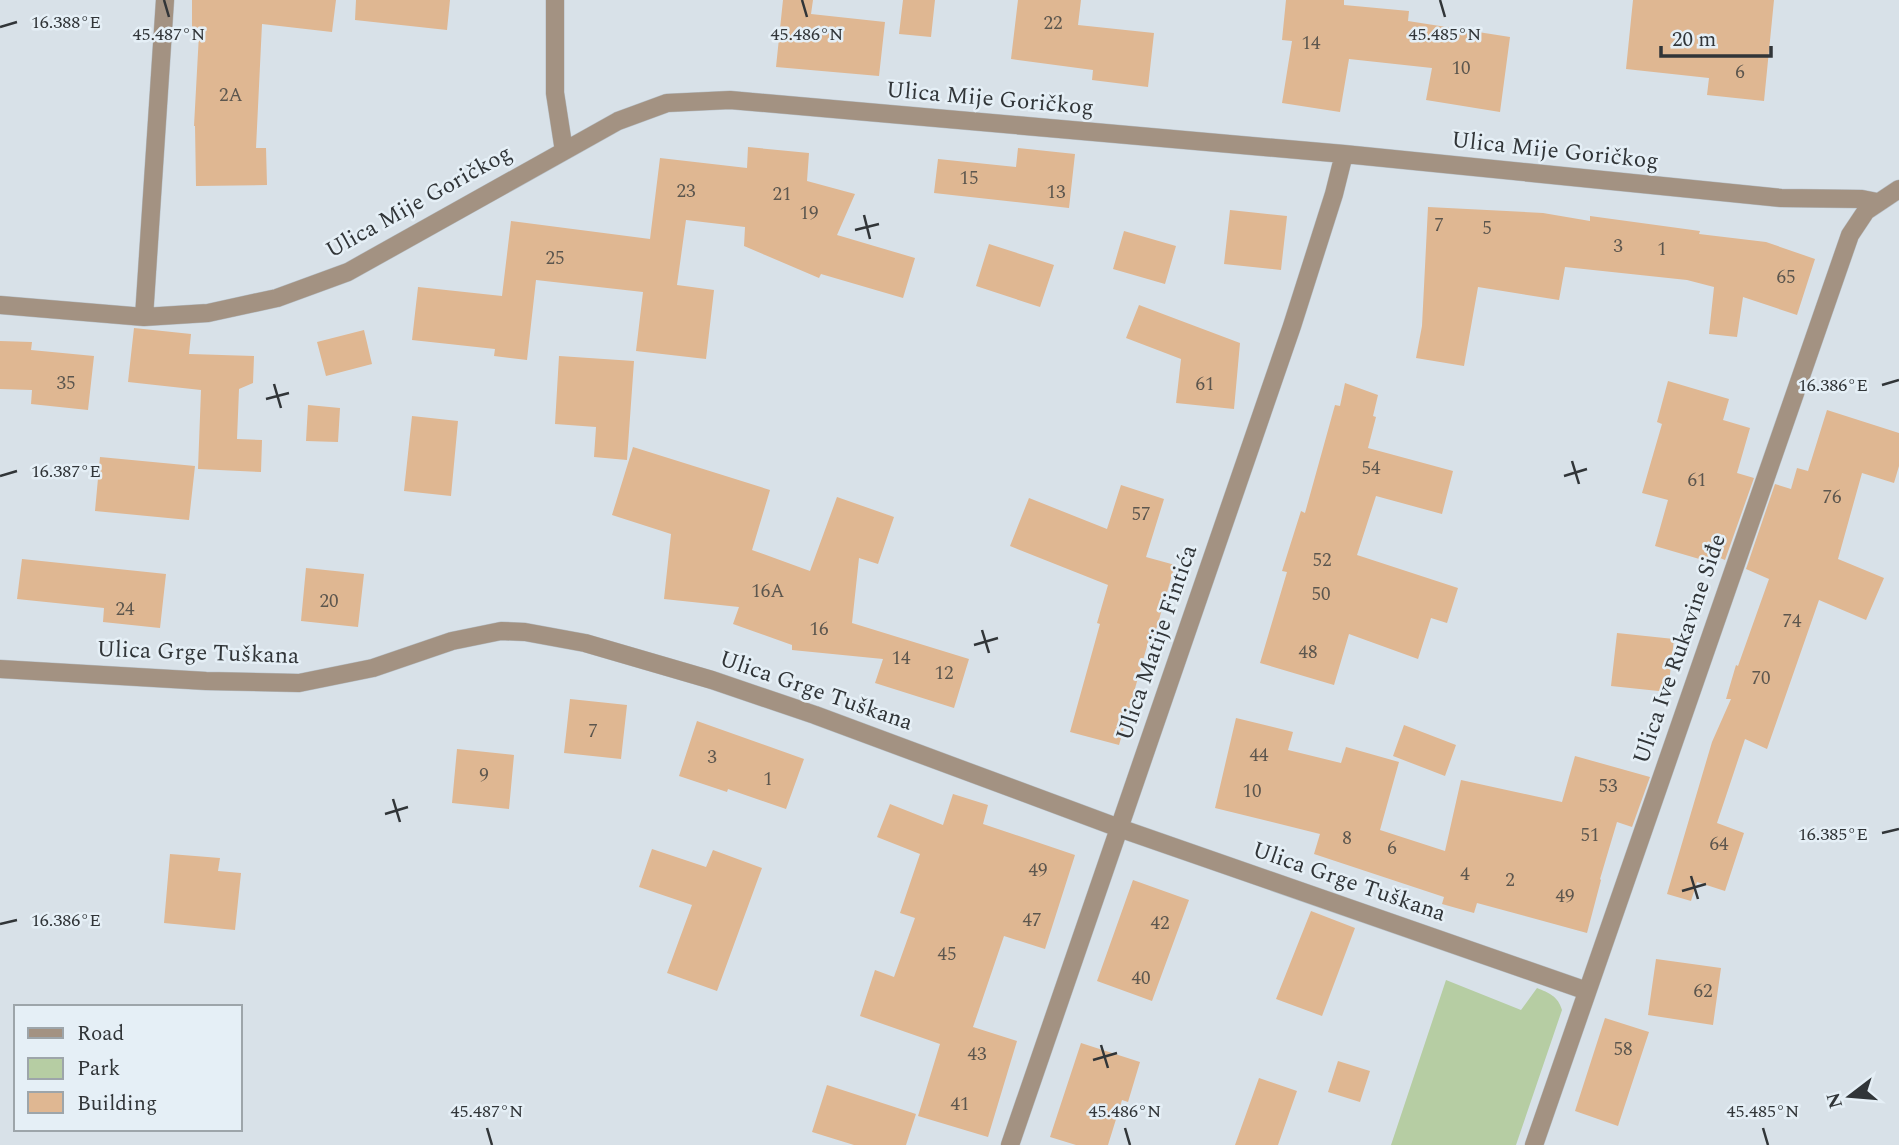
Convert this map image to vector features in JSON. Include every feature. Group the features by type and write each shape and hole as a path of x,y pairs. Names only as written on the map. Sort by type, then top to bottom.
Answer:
{"street":[{"path":"145,317 165,0"},
{"path":"555,0 555,93 564,151"},
{"name":"Ulica Mije Goričkog","path":"0,305 145,317 208,313 277,298 348,272 618,121 667,103 730,100 1344,154 1781,198 1862,199 1877,202"},
{"name":"Ulica Matije Fintića","path":"1010,1145 1292,326 1344,154"},
{"name":"Ulica Ive Rukavine Siđe","path":"1534,1145 1850,235 1866,211 1899,189"},
{"name":"Ulica Grge Tuškana","path":"0,669 206,681 299,683 373,668 474,635 501,631 525,632 585,642 712,680 815,715 1119,828 1587,991"}],"green space":[{"path":"1446,980 1521,1010 1537,988 1553,996 1560,1005 1562,1010 1516,1145 1391,1145"}],"building":[{"path":"192,0 336,0 332,32 262,24 256,148 266,148 267,185 196,186 194,126 199,34 192,34"},
{"path":"356,0 450,0 447,30 355,20"},
{"path":"783,0 813,0 811,14 885,22 879,76 776,67"},
{"path":"903,0 935,0 931,37 899,34"},
{"path":"1018,0 1081,0 1078,25 1154,33 1148,87 1092,80 1093,70 1011,59"},
{"path":"1286,0 1344,0 1344,5 1409,11 1408,21 1510,37 1500,112 1426,100 1432,68 1349,59 1340,112 1282,103 1292,41 1282,40"},
{"path":"1633,0 1774,0 1764,101 1707,95 1709,78 1626,69"},
{"path":"748,147 809,153 807,181 855,194 837,235 915,258 903,298 821,274 819,278 744,246 745,227 686,220 677,285 714,290 706,359 636,351 643,292 536,280 527,360 494,356 495,349 412,340 418,287 502,296 511,221 650,239 660,158 747,168"},
{"path":"1018,148 1075,154 1069,208 934,193 938,159 1016,167"},
{"path":"1428,207 1543,213 1590,221 1590,216 1766,242 1815,259 1797,315 1743,297 1737,337 1709,334 1714,287 1687,280 1565,267 1559,300 1478,287 1464,366 1416,358 1422,326"},
{"path":"1230,210 1287,216 1281,270 1224,264"},
{"path":"1124,231 1176,246 1165,284 1113,269"},
{"path":"989,244 1054,265 1040,307 976,286"},
{"path":"1139,305 1240,343 1234,409 1176,403 1181,359 1126,338"},
{"path":"134,328 191,334 189,354 254,356 253,383 239,389 237,439 262,440 261,472 198,469 201,390 128,382"},
{"path":"364,330 372,364 326,376 317,342"},
{"path":"0,341 32,342 31,350 94,356 88,410 31,404 32,390 0,389"},
{"path":"559,356 634,361 627,460 594,457 596,427 555,424"},
{"path":"1668,381 1729,399 1723,420 1750,428 1737,473 1754,478 1725,560 1715,556 1713,563 1655,546 1668,500 1642,493 1662,424 1657,422"},
{"path":"1345,383 1378,395 1373,416 1376,417 1368,448 1453,471 1442,514 1376,496 1357,555 1458,588 1447,623 1431,618 1418,659 1349,634 1334,685 1260,663 1287,572 1282,571 1301,511 1305,513 1335,405 1340,406"},
{"path":"308,405 340,408 338,442 306,441"},
{"path":"1827,410 1899,433 1899,466 1894,483 1862,473 1838,559 1884,578 1866,620 1819,600 1767,749 1745,739 1717,823 1744,833 1725,891 1697,882 1691,901 1667,894 1712,742 1731,699 1726,699 1736,665 1738,666 1769,579 1746,569 1775,484 1791,489 1797,468 1808,471"},
{"path":"412,416 458,421 451,496 404,491"},
{"path":"633,447 770,490 752,550 810,571 837,497 894,517 878,564 859,558 852,623 969,659 954,708 875,683 883,659 792,650 792,645 733,624 739,607 664,599 671,534 612,515"},
{"path":"100,457 195,466 189,520 95,511"},
{"path":"1121,485 1164,499 1146,557 1175,565 1153,640 1149,639 1119,745 1070,732 1108,585 1010,546 1029,498 1107,529"},
{"path":"22,559 166,574 160,628 103,622 104,608 17,599"},
{"path":"306,568 364,574 358,627 301,621"},
{"path":"1617,633 1674,639 1668,692 1611,686"},
{"path":"570,699 627,705 621,759 564,753"},
{"path":"1236,718 1293,732 1288,750 1341,763 1346,747 1399,762 1380,830 1445,851 1461,780 1562,802 1575,756 1650,777 1632,827 1617,822 1587,933 1477,903 1474,913 1442,904 1444,897 1314,854 1320,834 1215,808"},
{"path":"697,721 804,759 786,809 679,776"},
{"path":"1404,725 1456,745 1445,776 1393,756"},
{"path":"457,749 514,755 509,809 452,803"},
{"path":"953,794 988,805 983,824 1075,855 1045,949 1004,936 973,1027 1017,1041 988,1137 918,1116 940,1044 860,1016 875,970 894,977 915,918 900,913 920,854 877,837 890,804 943,825"},
{"path":"652,849 706,867 713,850 762,868 717,991 667,973 692,905 639,887"},
{"path":"170,854 220,858 218,871 241,873 235,930 164,923"},
{"path":"1133,880 1189,900 1152,1001 1097,981"},
{"path":"1311,911 1355,928 1322,1016 1276,999"},
{"path":"1656,959 1721,968 1713,1025 1648,1015"},
{"path":"1605,1018 1649,1032 1618,1126 1575,1111"},
{"path":"1081,1043 1140,1062 1128,1102 1122,1100 1108,1145 1076,1145 1050,1137"},
{"path":"1338,1061 1370,1071 1360,1102 1328,1092"},
{"path":"1259,1078 1297,1091 1278,1145 1235,1145"},
{"path":"827,1085 916,1114 906,1145 854,1145 812,1132"}]}
